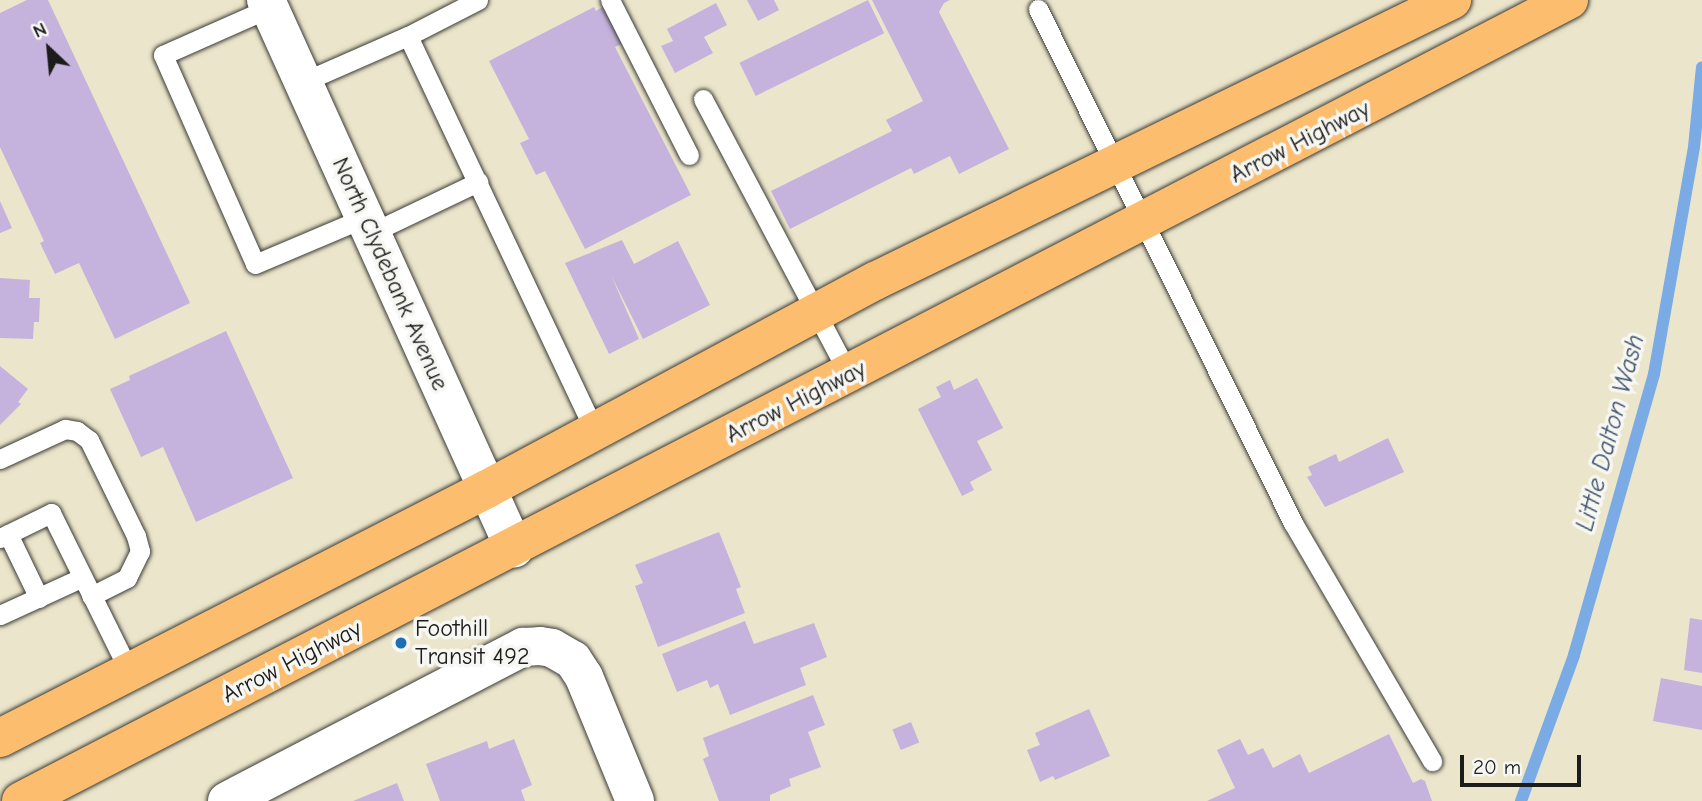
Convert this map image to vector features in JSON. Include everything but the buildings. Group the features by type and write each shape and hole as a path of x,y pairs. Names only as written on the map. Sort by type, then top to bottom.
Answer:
{"main road":[{"path":"0,738 487,489 814,314 1452,0"},
{"name":"Arrow Highway","path":"21,801 849,375 1569,0"}],"street":[{"name":"North Clydebank Avenue","path":"267,4 514,548"},
{"path":"227,801 523,647 552,648 573,660 584,677 635,801"}],"lane":[{"path":"303,82 408,36 478,0"},
{"path":"610,0 689,155"},
{"path":"267,4 163,55 255,264 478,182"},
{"path":"1038,9 1293,523 1432,761"},
{"path":"408,36 595,431"},
{"path":"703,100 814,314 849,375"},
{"path":"0,459 65,429 77,431 89,440 136,536 140,551 127,578 92,596"},
{"path":"39,598 4,536 51,513 129,671"},
{"path":"0,615 83,577"}],"waterway":[{"name":"Little Dalton Wash","path":"1521,801 1574,655 1654,374 1694,147 1702,67"}],"place":[{"name":"Foothill Transit 492","path":"401,643"}]}
